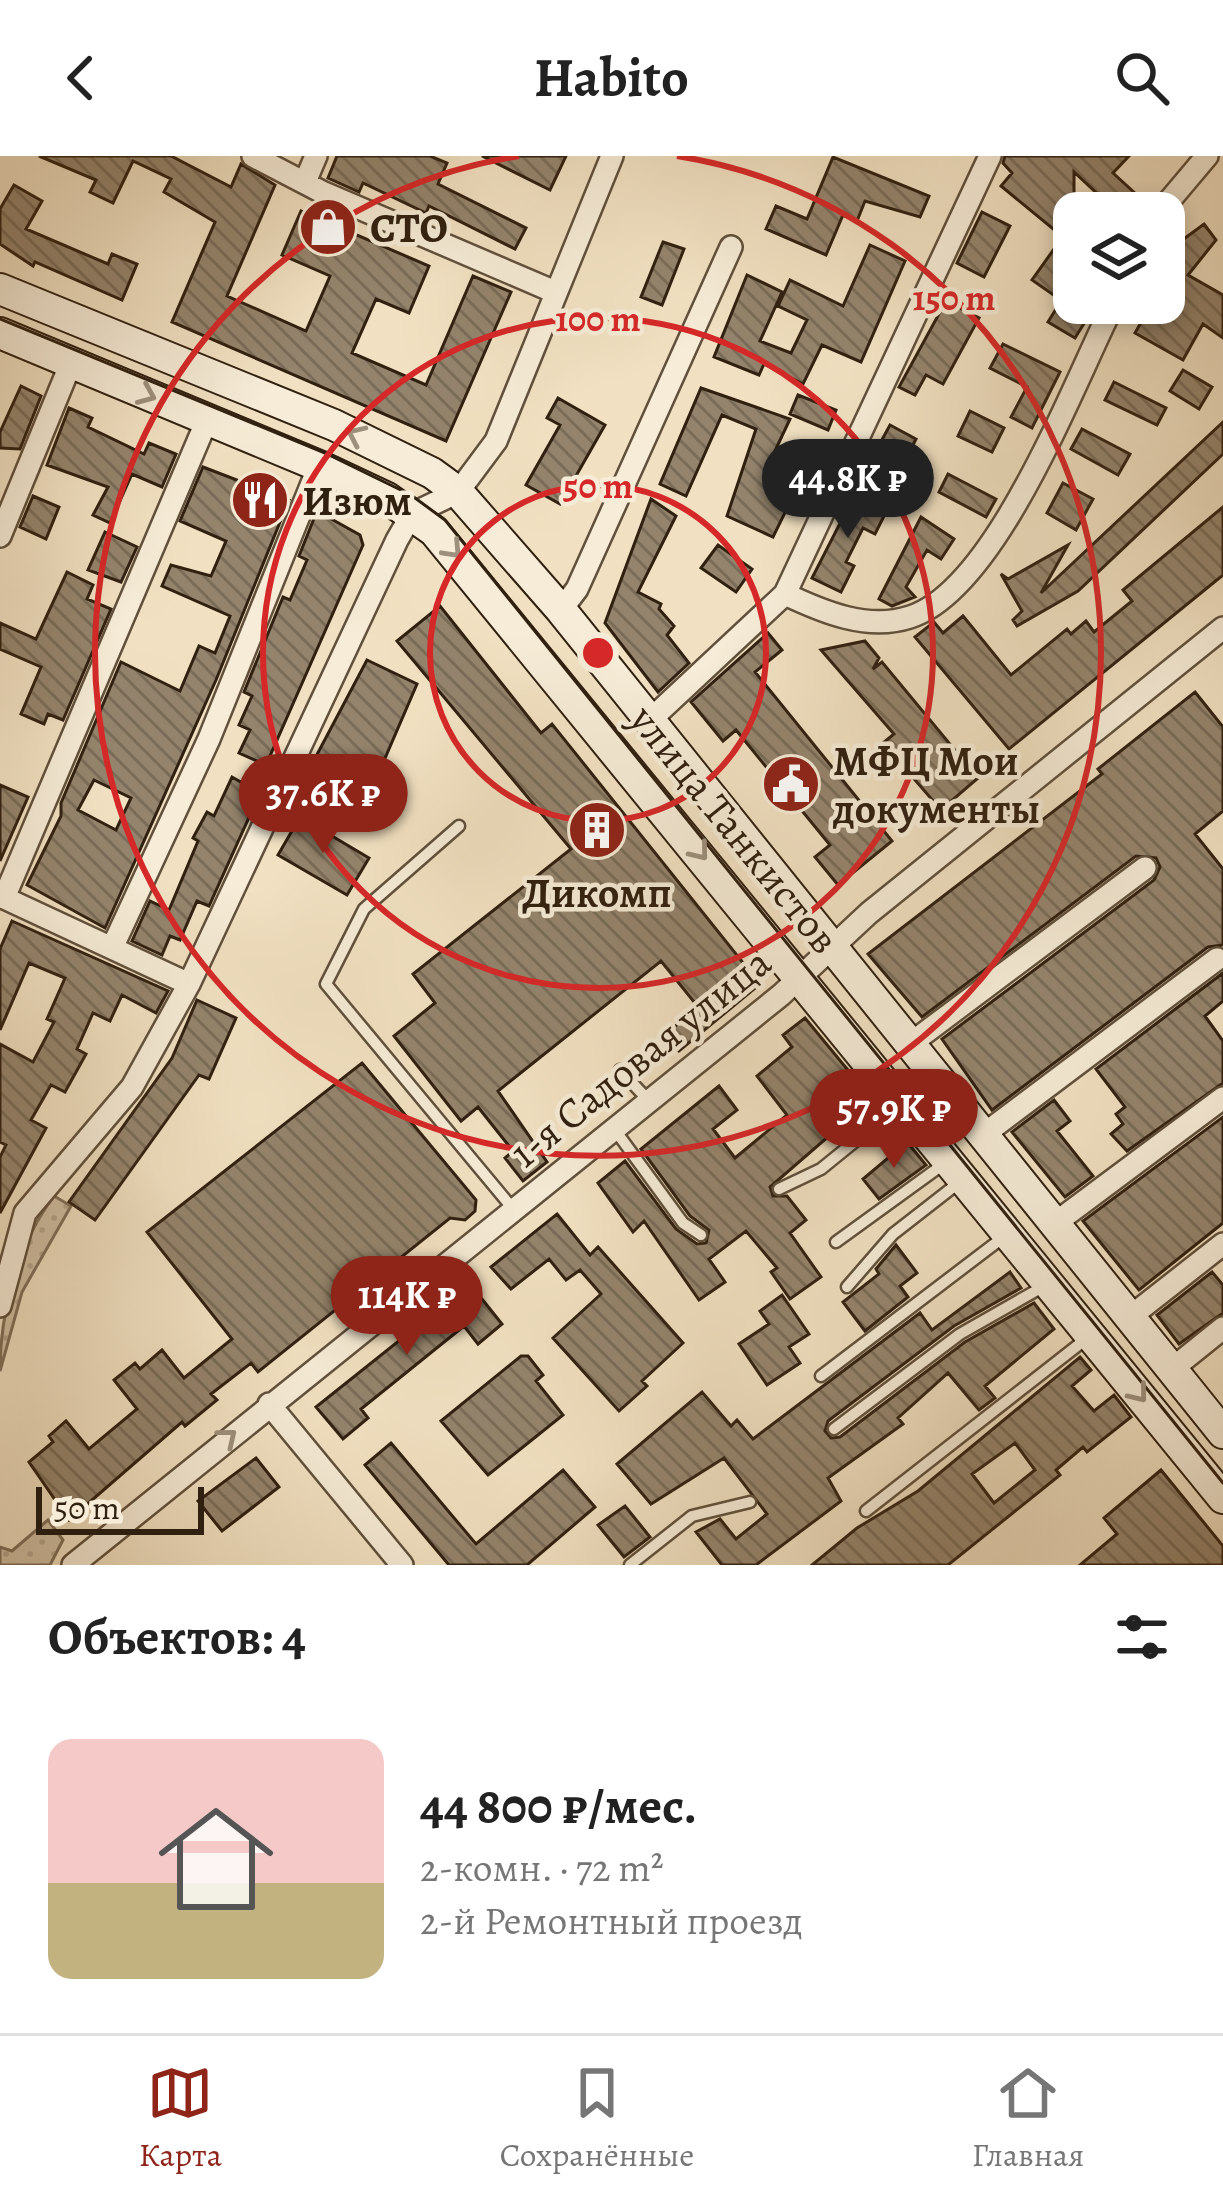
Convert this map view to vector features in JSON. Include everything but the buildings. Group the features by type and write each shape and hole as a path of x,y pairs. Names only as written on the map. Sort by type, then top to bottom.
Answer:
{"main road":[{"name":"улица Танкистов","path":"0,289 334,425 458,491 561,610 1223,1432"},
{"name":"улица Танкистов","path":"0,333 320,466 412,514 458,554 1223,1498"}],"street":[{"path":"253,156 555,292"},
{"path":"305,182 316,156"},
{"path":"0,1306 31,1202 132,1087 189,984 412,514 458,491 496,442 612,156"},
{"path":"648,722 785,594 990,156"},
{"path":"1177,192 1207,156"},
{"path":"561,610 577,589 731,247"},
{"path":"785,594 832,616 907,619 974,573 1103,324"},
{"path":"0,536 71,363"},
{"path":"189,984 2,897 207,420"},
{"path":"112,948 209,740 320,466"},
{"name":"1-я Садовая улица","path":"73,1565 269,1403 650,1102 1223,628"},
{"path":"910,1044 1145,868"},
{"path":"983,1135 1216,959"},
{"path":"1054,1224 1223,1098"},
{"path":"1130,1317 1223,1244"},
{"path":"1172,1369 1223,1328"},
{"path":"269,1403 402,1565"}],"lane":[{"path":"459,826 364,909 326,984 514,1210"},
{"path":"620,1070 650,1102"},
{"path":"779,1189 821,1169 903,1102"},
{"path":"615,1130 683,1223 701,1235"},
{"path":"836,1242 956,1169"},
{"path":"847,1287 956,1169"},
{"path":"820,1376 1008,1234"},
{"path":"834,1429 960,1334 1048,1283"},
{"path":"866,1511 1091,1336"},
{"path":"630,1565 692,1516 750,1502"}],"shaded area":[{"path":"54,1196 71,1206 22,1292 0,1371 3,1325 21,1256"},
{"path":"48,1520 63,1540 50,1565 0,1565 0,1547 12,1551"}],"tram line":[{"path":"0,319 325,453 411,495 445,520 1223,1483"}],"place":[{"name":"СТО","path":"328,227"},
{"name":"Изюм","path":"260,500"},
{"name":"МФЦ Мои документы","path":"791,784"},
{"name":"Дикомп","path":"597,830"}]}
